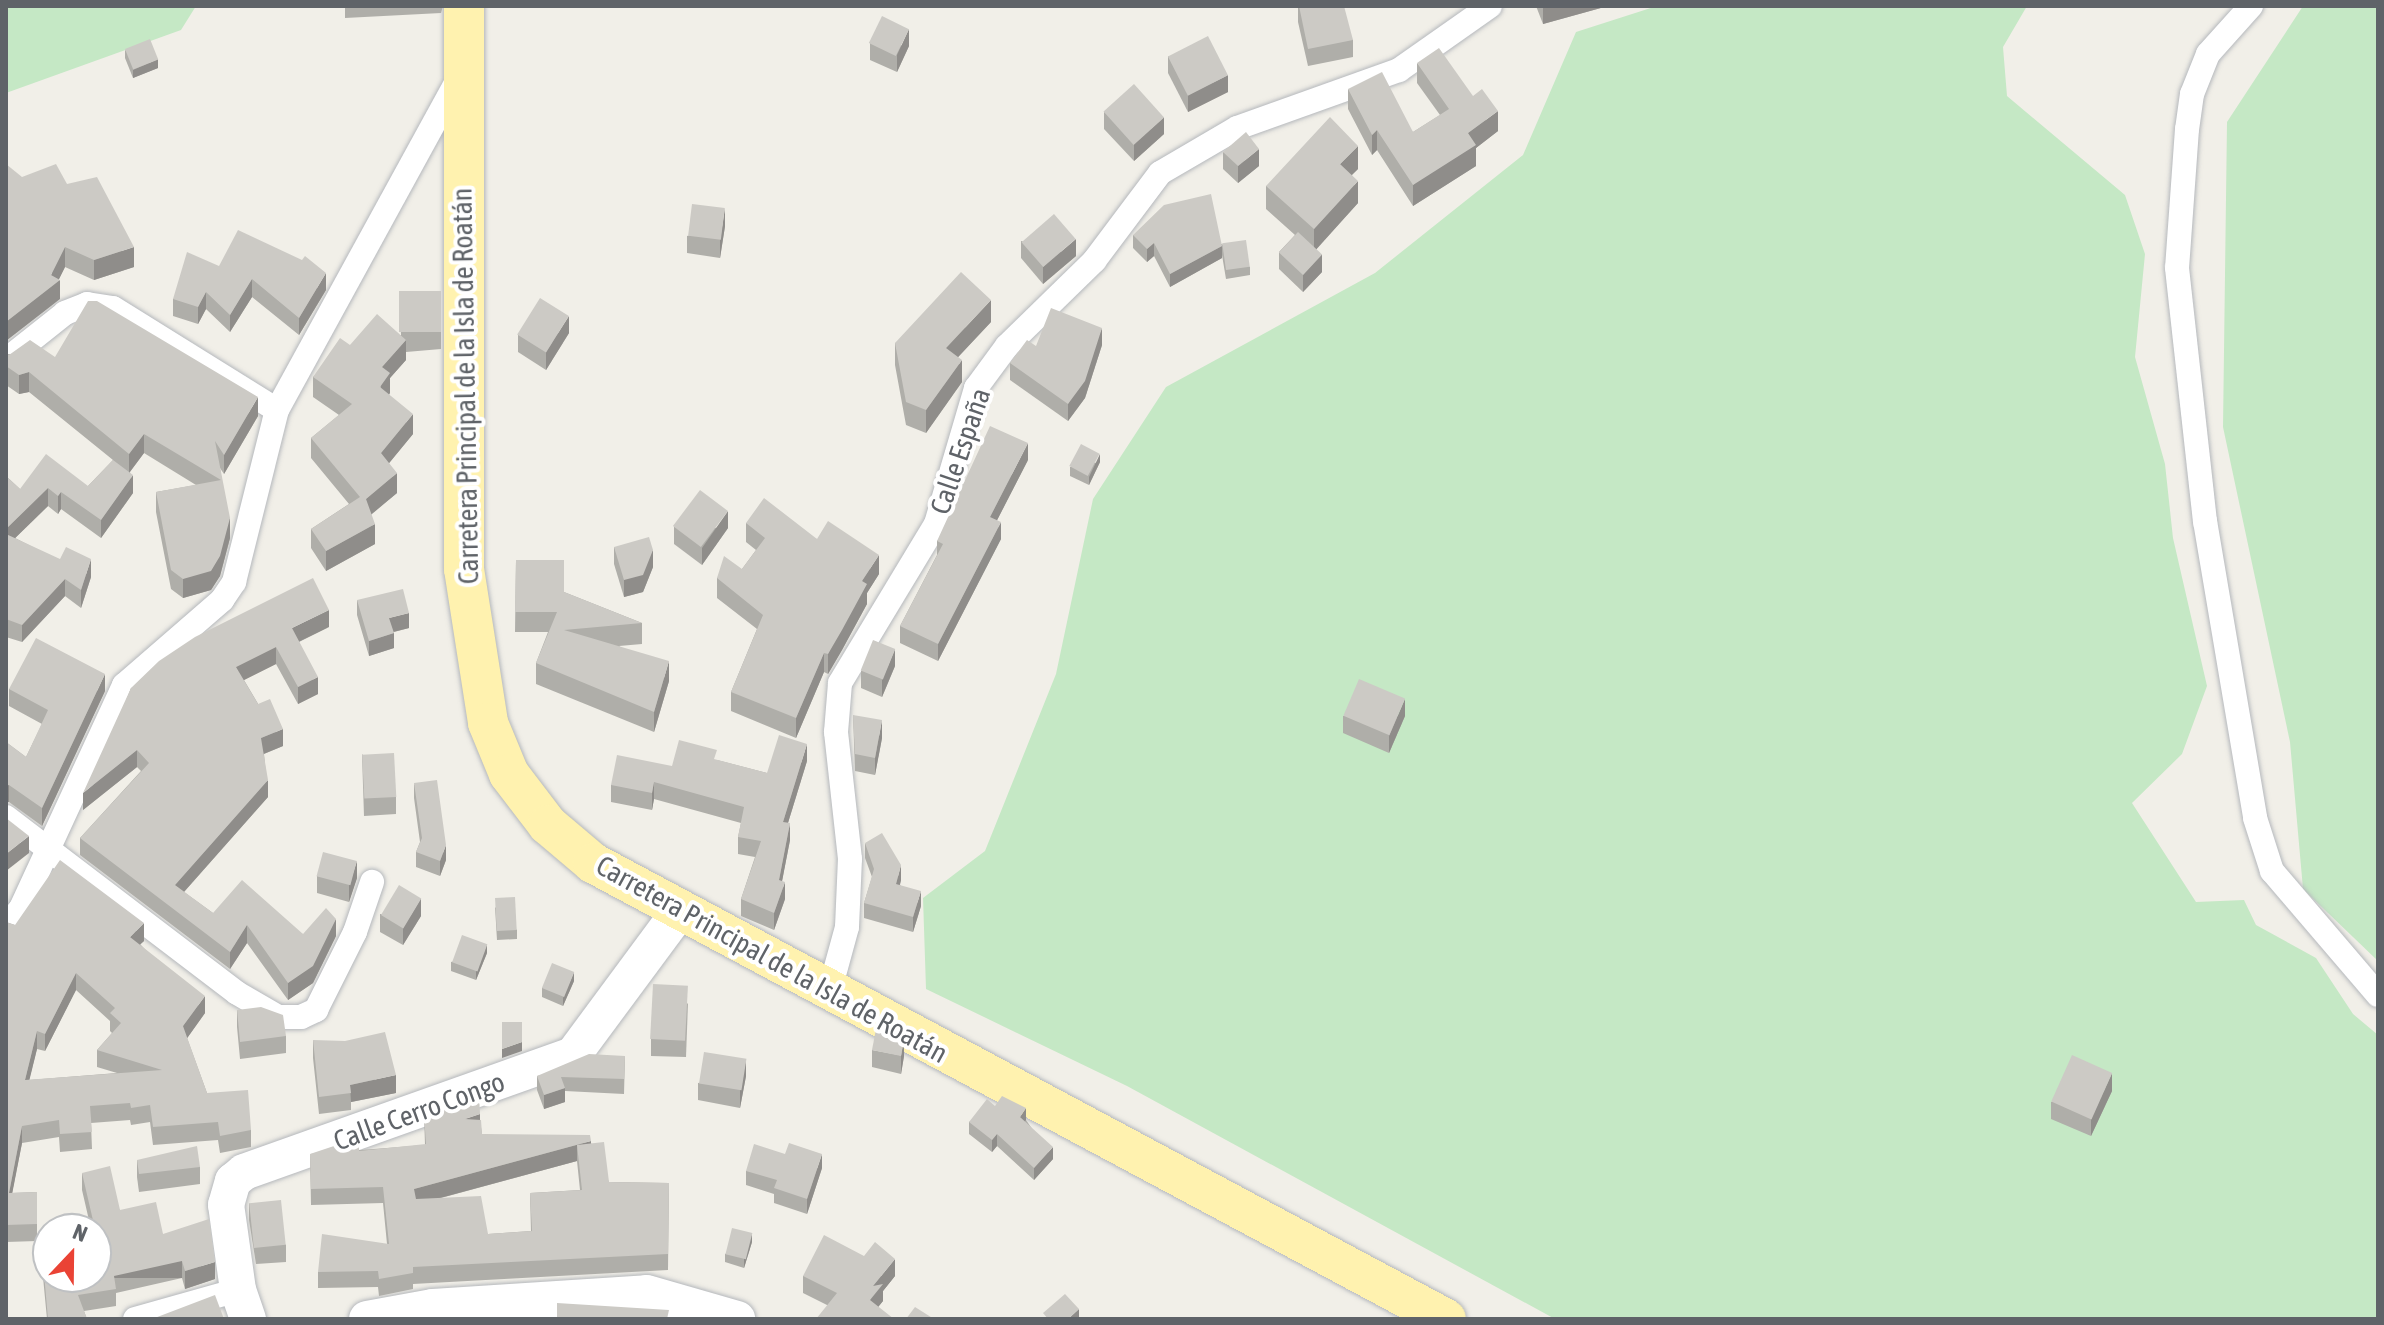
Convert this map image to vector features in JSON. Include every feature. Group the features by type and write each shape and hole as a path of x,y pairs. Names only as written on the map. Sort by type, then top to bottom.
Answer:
{"main road":[{"name":"Carretera Principal de la Isla de Roatán","path":"464,6 464,569 488,723 509,774 548,825 593,863 678,913 1446,1319"}],"street":[{"name":"Calle España","path":"829,993 847,927 850,859 836,732 840,683 936,524 976,388 1007,346 1094,261 1160,173 1237,128 1399,70 1490,6"},
{"path":"2251,6 2208,54 2192,94 2187,129 2177,268 2205,521 2255,818 2272,871 2378,995"},
{"path":"6,926 21,908 124,685 222,600 234,582 277,410 463,69"},
{"path":"6,360 65,313 87,304 113,308 277,410"},
{"path":"6,817 237,993 278,1017 301,1017 316,1010 355,932 372,882"},
{"name":"Calle Cerro Congo","path":"243,1304 226,1205 233,1181 244,1172 573,1055 678,913"},
{"path":"367,1319 433,1307 647,1293 737,1319"},
{"path":"135,1319 243,1304"}],"green space":[{"path":"6,6 196,6 181,30 6,93"},
{"path":"1657,6 2027,6 2003,47 2007,96 2125,195 2145,254 2135,357 2165,464 2173,538 2207,686 2182,754 2132,803 2196,902 2244,900 2256,925 2316,958 2353,1014 2378,1035 2378,1319 1555,1319 1127,1086 926,989 923,898 985,851 1056,674 1093,499 1166,387 1375,273 1523,155 1576,32"},
{"path":"2303,6 2378,6 2378,961 2303,889 2290,742 2223,427 2227,122"}],"building":[{"path":"1299,6 1344,6 1353,40 1308,49"},
{"path":"882,16 909,29 896,56 869,43"},
{"path":"1208,36 1228,75 1188,96 1168,56"},
{"path":"150,39 158,59 133,70 125,49"},
{"path":"1439,48 1473,96 1482,89 1498,111 1468,133 1476,145 1413,185 1377,130 1372,135 1348,89 1382,72 1413,132 1449,109 1417,63"},
{"path":"1134,84 1164,117 1134,145 1104,111"},
{"path":"1330,117 1358,146 1340,164 1358,181 1314,229 1266,186"},
{"path":"1246,132 1259,149 1238,166 1223,152"},
{"path":"6,164 22,177 56,164 67,184 97,177 134,247 94,260 65,247 51,275 60,280 6,322"},
{"path":"1211,194 1222,246 1170,274 1154,243 1147,249 1133,235 1164,205"},
{"path":"692,204 725,208 721,240 688,236"},
{"path":"1054,214 1076,239 1043,267 1022,242"},
{"path":"238,230 302,260 305,256 326,273 299,318 252,279 230,315 206,292 198,307 173,299 187,252 219,266"},
{"path":"1298,232 1322,255 1303,275 1279,252"},
{"path":"1246,240 1250,267 1226,270 1222,243"},
{"path":"961,272 991,300 946,348 962,360 926,410 906,402 895,343"},
{"path":"399,291 441,291 441,332 399,332"},
{"path":"540,298 569,316 546,352 517,334"},
{"path":"88,301 97,301 258,397 224,455 215,441 230,518 220,556 211,571 183,579 171,570 156,492 221,480 144,434 129,454 29,372 19,375 6,366 6,354 30,340 55,357"},
{"path":"1051,308 1102,328 1085,381 1068,404 1010,363 1027,340 1036,346"},
{"path":"377,314 406,340 382,367 390,373 380,387 413,414 381,453 397,473 366,499 375,524 326,551 311,529 360,497 311,438 352,404 313,377 340,338 350,345"},
{"path":"990,426 1028,443 990,517 1001,522 938,644 900,626 943,544 937,541"},
{"path":"1081,444 1100,454 1088,476 1069,466"},
{"path":"46,454 88,486 113,460 133,475 101,520 61,492 58,496 48,488 6,529 6,476 20,489"},
{"path":"700,490 728,511 701,547 673,526"},
{"path":"764,498 817,539 828,521 879,555 862,581 867,584 842,630 828,654 824,653 796,718 731,692 763,615 717,578 724,556 742,569 765,538 746,523"},
{"path":"6,534 60,559 66,547 91,559 81,590 65,579 22,625 6,619"},
{"path":"649,537 653,550 643,575 624,580 614,547"},
{"path":"516,560 564,560 564,592 642,623 564,630 669,661 654,712 536,663 557,612 515,612"},
{"path":"313,578 329,610 292,628 318,677 298,687 276,647 236,667 258,704 270,699 283,729 261,738 268,780 175,885 213,913 242,880 303,934 326,908 336,919 313,966 288,983 247,925 230,952 80,838 149,763 137,750 83,793 131,688 159,661 195,637"},
{"path":"403,589 409,613 389,618 394,633 369,641 357,600"},
{"path":"36,638 105,674 42,808 9,785 6,786 6,742 26,757 48,710 9,689"},
{"path":"873,640 895,649 883,680 861,671"},
{"path":"1359,679 1405,699 1389,735 1343,716"},
{"path":"853,715 882,720 875,758 855,754"},
{"path":"779,735 807,744 783,822 790,823 779,880 785,882 774,913 741,899 761,841 738,837 744,807 654,782 652,793 611,785 617,755 672,766 679,740 717,750 714,759 767,773"},
{"path":"394,753 396,797 364,799 362,755"},
{"path":"437,780 446,845 440,861 416,852 422,838 414,783"},
{"path":"6,818 29,836 6,854"},
{"path":"882,833 901,865 896,884 921,891 913,917 864,903 874,869 865,843"},
{"path":"323,852 357,861 350,885 317,876"},
{"path":"60,860 144,923 130,937 205,996 183,1026 207,1093 248,1090 251,1130 220,1136 218,1122 153,1127 150,1105 131,1108 130,1103 90,1106 92,1132 60,1134 59,1120 22,1126 9,1193 37,1192 37,1213 32,1213 32,1224 6,1225 6,922 15,925","holes":["76,973 115,1008 110,1013 121,1023 97,1050 162,1070 25,1080 37,1031 45,1034"]},
{"path":"399,885 421,898 403,928 381,915"},
{"path":"515,897 517,930 497,931 495,898"},
{"path":"462,935 487,944 477,971 452,962"},
{"path":"552,963 574,972 564,997 542,988"},
{"path":"653,984 688,986 685,1041 650,1039"},
{"path":"261,1007 283,1015 286,1036 240,1042 237,1010"},
{"path":"502,1022 522,1022 522,1042 502,1049"},
{"path":"877,1024 904,1038 901,1056 872,1050"},
{"path":"385,1032 396,1075 350,1085 351,1093 319,1097 313,1040 345,1041"},
{"path":"704,1052 746,1059 741,1090 699,1084"},
{"path":"589,1054 625,1056 624,1079 561,1077 565,1088 544,1095 537,1076"},
{"path":"2072,1055 2112,1073 2091,1119 2051,1102"},
{"path":"479,1095 480,1114 465,1119 481,1120 482,1134 590,1135 591,1141 414,1189 416,1199 481,1196 488,1234 532,1231 530,1193 582,1190 577,1145 604,1142 609,1182 669,1183 668,1254 413,1267 413,1273 379,1279 378,1271 318,1272 322,1234 389,1244 383,1187 311,1189 310,1154 334,1146 359,1145 359,1151 426,1144 424,1114"},
{"path":"1002,1096 1026,1108 1020,1117 1053,1147 1034,1168 997,1134 992,1140 969,1122 987,1099 995,1106"},
{"path":"789,1143 822,1154 807,1199 774,1188 777,1180 746,1171 754,1144 785,1154"},
{"path":"197,1146 200,1167 139,1174 137,1160"},
{"path":"110,1166 120,1210 156,1202 163,1234 209,1219 215,1262 185,1271 182,1261 114,1276 116,1289 112,1290 112,1213 91,1213 82,1173"},
{"path":"281,1200 286,1245 254,1248 249,1203"},
{"path":"732,1228 752,1233 746,1259 725,1254"},
{"path":"824,1235 864,1256 875,1242 895,1259 873,1286 883,1284 870,1300 894,1319 816,1319 837,1293 803,1276"},
{"path":"46,1293 91,1293 78,1295 87,1319 48,1319"},
{"path":"1065,1294 1079,1309 1068,1319 1048,1319 1043,1313"},
{"path":"215,1295 224,1319 152,1319"},
{"path":"557,1303 669,1310 667,1319 557,1319"},
{"path":"915,1307 934,1319 906,1319"}]}
